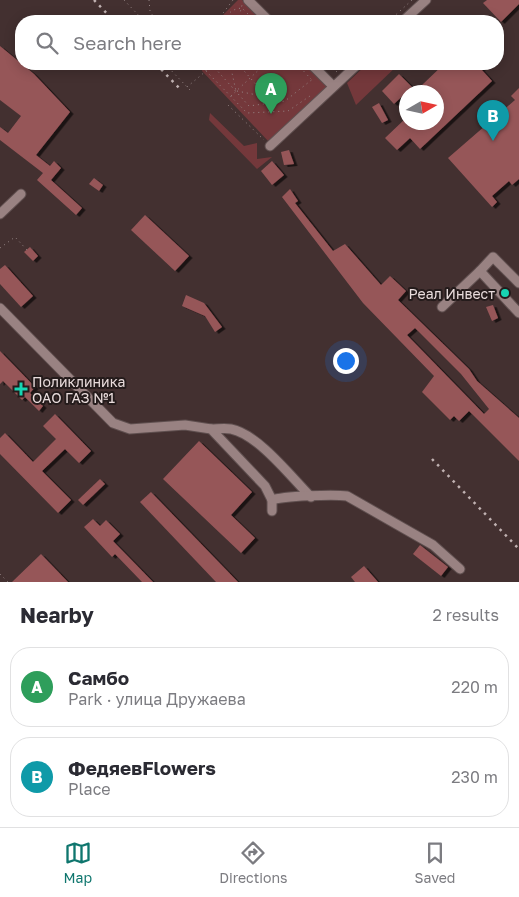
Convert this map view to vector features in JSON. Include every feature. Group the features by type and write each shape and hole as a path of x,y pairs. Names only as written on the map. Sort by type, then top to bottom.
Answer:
{"street":[{"path":"248,0 263,15"},
{"path":"410,15 426,0"},
{"path":"317,70 333,86"},
{"path":"270,146 351,70"},
{"path":"0,214 21,194"},
{"path":"442,307 493,257 519,283"},
{"path":"480,271 519,313"},
{"path":"0,308 113,423 130,429 185,425 211,429 231,429 243,434 262,448 311,497"},
{"path":"211,429 265,486 272,500 272,511"},
{"path":"272,500 280,497 311,497 336,494 346,496 433,545 460,569"}],"path":[{"path":"124,0 138,15"},
{"path":"149,0 152,15"},
{"path":"222,15 233,0"},
{"path":"240,15 242,8 241,0"},
{"path":"396,15 412,0"},
{"path":"227,15 236,9 242,8"},
{"path":"242,8 249,15"},
{"path":"171,70 190,90"},
{"path":"217,70 249,106 285,101 321,74"},
{"path":"231,70 236,91"},
{"path":"243,70 268,98"},
{"path":"230,96 259,70"},
{"path":"303,70 312,79"},
{"path":"187,87 206,71 247,113 288,111 315,93"},
{"path":"236,91 285,101"},
{"path":"231,108 236,102"},
{"path":"228,105 270,146"},
{"path":"0,248 15,237 27,250"},
{"path":"0,574 8,582"}],"shaded area":[{"path":"238,0 242,0 257,15 223,15"},
{"path":"312,70 329,86 269,142 202,71"},
{"path":"361,70 393,70 356,105 347,83"},
{"path":"210,113 244,146 257,143 257,159 272,157 257,169 209,120"}],"building":[{"path":"487,0 519,0 519,4 504,19 504,15 494,15 483,3"},
{"path":"0,46 15,58 15,70 29,70 70,112 36,155 50,166 54,161 61,168 51,180 82,208 76,215 37,180 43,173 0,140 0,127 8,133 21,116 0,100"},
{"path":"438,70 482,70 492,81 444,126 444,85 422,85"},
{"path":"399,74 410,85 399,85 399,99 394,104 382,91"},
{"path":"519,88 519,179 512,185 509,181 492,196 497,202 492,207 448,158 515,100 511,96"},
{"path":"379,103 388,120 382,123 372,107"},
{"path":"399,125 399,130 440,130 420,149 410,138 397,150 385,138"},
{"path":"289,150 294,164 284,165 281,152"},
{"path":"272,161 284,175 272,185 261,171"},
{"path":"94,178 103,185 99,191 89,184"},
{"path":"290,189 298,201 295,203 333,251 345,244 381,285 390,276 406,291 398,300 469,369 477,381 519,418 519,461 469,411 459,421 454,416 450,420 422,392 434,376 363,303 282,197","holes":["415,328 461,374 489,409 484,414 407,335"]},
{"path":"145,215 189,256 175,271 131,230"},
{"path":"30,247 38,256 33,261 24,252"},
{"path":"5,265 33,296 21,307 0,284 0,269"},
{"path":"186,295 204,303 222,327 215,332 205,316 182,306"},
{"path":"493,305 498,318 492,321 486,307"},
{"path":"0,351 35,387 30,393 43,406 39,411 25,397 22,400 3,381 0,384"},
{"path":"55,414 91,451 79,463 65,449 42,471 71,500 58,513 0,454 0,438 5,433 33,462 56,439 43,426"},
{"path":"199,441 252,492 231,515 255,538 241,553 163,479"},
{"path":"100,479 105,484 83,505 78,500"},
{"path":"151,492 238,582 216,582 140,502"},
{"path":"93,519 100,526 106,520 120,534 113,541 153,582 142,582 115,554 112,557 84,527"},
{"path":"420,545 448,567 441,576 413,554"},
{"path":"41,554 68,582 12,582"},
{"path":"364,566 378,582 355,582 351,577"}],"railway":[{"path":"94,0 108,15"},
{"path":"162,70 182,91"},
{"path":"432,459 519,549"}],"place":[{"name":"Самбо","path":"271,114"},
{"name":"ФедяевFlowers","path":"493,141"},
{"name":"Реал Инвест","path":"505,293"},
{"name":"Поликлиника ОАО ГАЗ №1","path":"21,389"}]}
